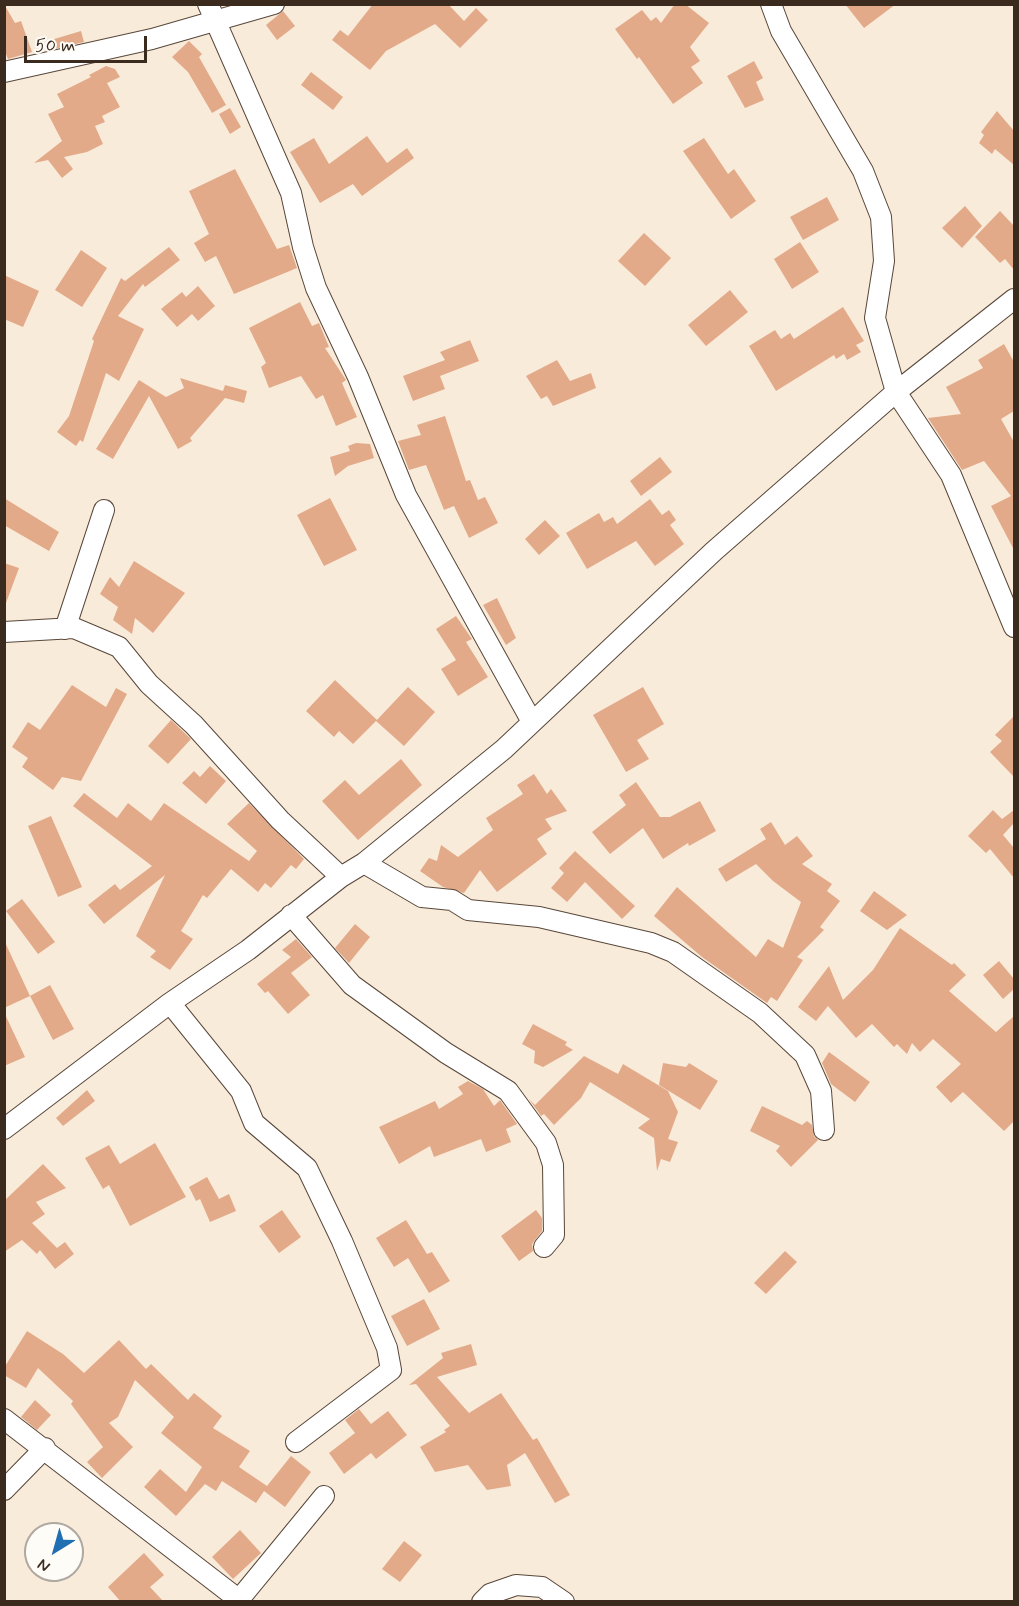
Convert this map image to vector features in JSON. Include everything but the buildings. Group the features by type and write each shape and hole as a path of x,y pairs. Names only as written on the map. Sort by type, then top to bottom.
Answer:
{"street":[{"path":"4,72 152,39 212,12 274,4"},
{"path":"771,4 781,31 864,171 881,217 884,261 875,318 896,392 951,475 1014,627"},
{"path":"212,12 291,193 303,247 316,288 358,377 402,485 532,722"},
{"path":"4,1129 170,1003 248,950 341,877 364,862 504,749 714,551 896,392 1014,299"},
{"path":"65,629 104,510"},
{"path":"4,632 74,628 119,648 149,684 194,724 280,820 341,877"},
{"path":"364,862 422,897 452,900 468,910 539,917 594,929 651,943 673,952 760,1013 805,1055 821,1091 824,1130"},
{"path":"291,915 352,985 446,1053 508,1091 546,1143 553,1165 554,1235 544,1247"},
{"path":"170,1003 241,1091 254,1123 307,1168 342,1241 387,1348 391,1370 296,1442"},
{"path":"4,1419 45,1448 237,1600 324,1496"},
{"path":"4,1490 45,1448"},
{"path":"482,1602 490,1594 516,1585 542,1587 564,1602"}]}
